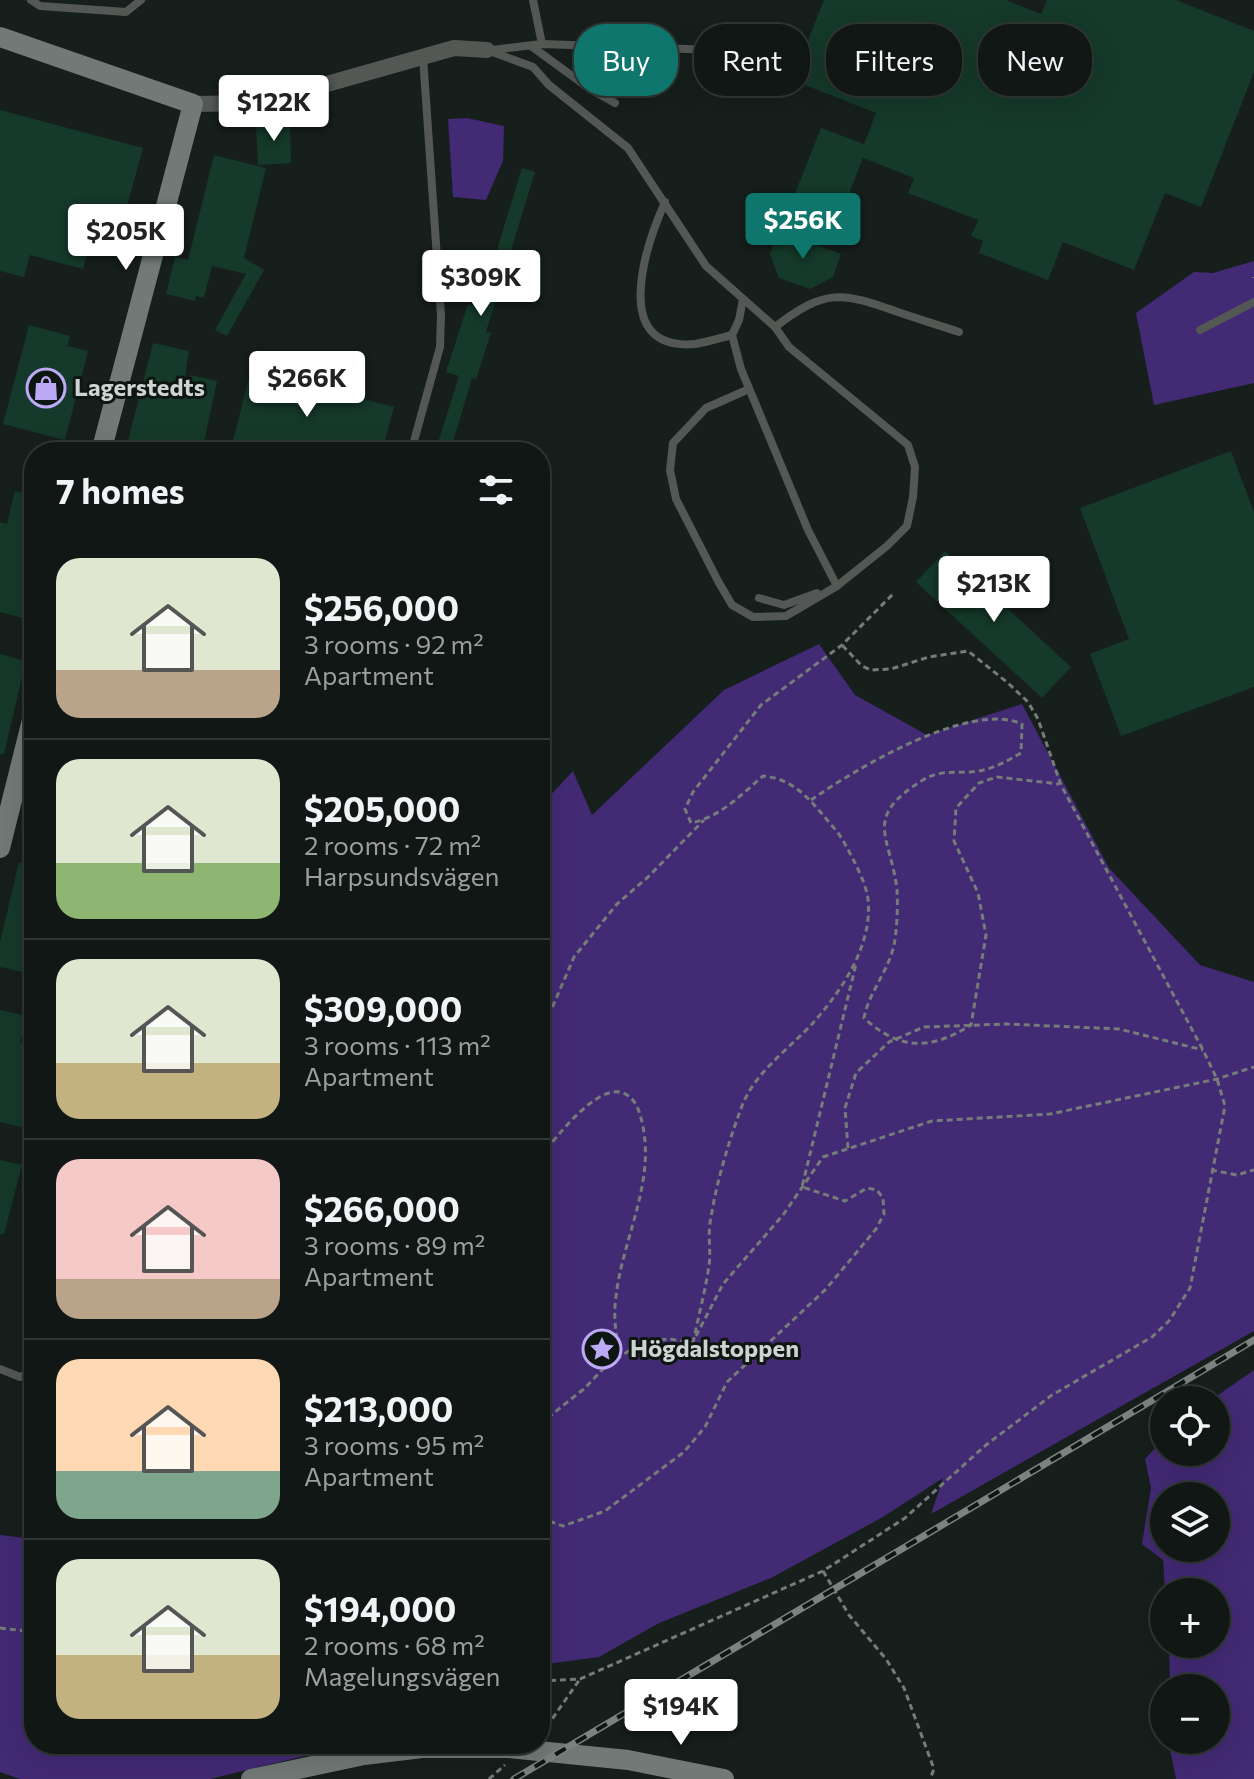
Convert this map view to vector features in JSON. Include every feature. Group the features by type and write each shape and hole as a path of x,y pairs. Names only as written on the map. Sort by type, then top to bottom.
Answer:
{"street":[{"path":"0,37 193,104 260,103 423,55 454,48 487,50"},
{"path":"104,442 193,104"},
{"path":"0,848 3,821 24,747"},
{"path":"550,1752 628,1760 724,1779"},
{"path":"251,1779 381,1754"}],"lane":[{"path":"31,0 40,6 126,12 141,0"},
{"path":"533,0 542,44"},
{"path":"487,50 542,44 694,49"},
{"path":"531,46 590,89 615,103"},
{"path":"487,50 533,67 549,85 628,148 706,266 775,327 789,347 908,445 915,467 907,526 837,586 786,616 753,617 732,605 676,499 670,470 673,443 706,408 749,389"},
{"path":"414,442 440,347 441,315 423,55"},
{"path":"665,202 649,239 643,265 639,292 642,314 655,335 674,342 694,344 732,335"},
{"path":"775,327 799,309 840,296 859,297 959,332"},
{"path":"743,299 732,335 749,389 808,530 837,586"},
{"path":"1200,330 1254,302"},
{"path":"759,598 784,605 837,586"},
{"path":"0,1369 15,1376 24,1376"}],"path":[{"path":"802,1187 867,920 868,898 862,876 839,834 811,800 778,777 763,776 718,813 704,820 691,823 685,809 693,792 761,705 842,645 895,592"},
{"path":"550,1680 580,1679 824,1573 905,1518 986,1445 1052,1395 1152,1337 1169,1321 1190,1288 1225,1106 1217,1079 1203,1050 1061,785 1038,719 1028,702 968,651 929,657 891,669 871,670 862,666 842,645"},
{"path":"811,800 876,760 948,728 987,718 1013,719 1022,724 1021,753 999,766 972,772 946,771 927,777 905,792 889,810 883,835 897,890 894,944 884,973 867,1002 864,1018 895,1039 922,1044 950,1038 971,1025 986,935 978,893 954,841 956,808 979,783 997,777 1061,785"},
{"path":"550,1013 574,957 617,904 704,820"},
{"path":"693,1343 709,1263 709,1226 726,1151 744,1101 771,1064 812,1024 842,988 858,953"},
{"path":"848,1148 845,1108 856,1073 889,1042 924,1027 1007,1024 1119,1029 1203,1050"},
{"path":"693,1343 723,1284 783,1215 823,1157 932,1121 1050,1114 1217,1079 1254,1067"},
{"path":"550,1145 565,1126 603,1093 614,1090 631,1096 639,1110 647,1142 646,1162 640,1201 616,1294 614,1326 620,1356"},
{"path":"1211,1170 1237,1175 1254,1170"},
{"path":"550,1521 563,1526 605,1511 674,1461 705,1427 727,1382 826,1289 876,1229 884,1214 883,1198 877,1190 867,1188 845,1201 802,1187"},
{"path":"550,1416 641,1342 670,1339 693,1343"},
{"path":"824,1573 849,1615 886,1659 904,1688 934,1769 930,1779"},
{"path":"0,1628 24,1631"},
{"path":"550,1722 580,1679"}],"shaded area":[{"path":"467,118 504,126 503,161 486,200 453,197 448,119"},
{"path":"1254,261 1254,383 1154,405 1136,313 1194,272 1213,273"},
{"path":"819,644 855,695 927,735 1022,704 1109,868 1200,965 1254,982 1254,1331 1157,1386 1150,1386 1150,1390 931,1514 943,1478 883,1517 771,1578 659,1623 599,1657 550,1664 550,795 573,771 592,815 724,690"},
{"path":"1254,1370 1254,1779 1176,1779 1171,1754 1230,1754 1230,1674 1170,1674 1169,1658 1230,1658 1230,1578 1164,1578 1163,1562 1230,1562 1230,1482 1150,1483 1145,1459 1150,1454 1150,1466 1230,1466 1230,1387"},
{"path":"1150,1494 1150,1550 1142,1544"},
{"path":"0,1535 24,1538 24,1754 313,1754 210,1779 20,1779 0,1772"}],"building":[{"path":"824,0 1006,0 1041,14 1047,0 1176,0 1254,31 1254,72 1201,207 1165,193 1134,270 1063,242 1048,280 979,253 983,241 971,236 978,220 908,193 914,178 863,158 837,224 790,206 821,128 864,144 876,113 833,96 962,96 962,24 826,24 826,93 810,87 810,35"},
{"path":"0,110 143,148 114,253 89,247 83,269 30,255 24,277 0,271"},
{"path":"290,122 291,163 258,165 256,124"},
{"path":"214,155 266,168 244,258 264,270 227,336 215,330 246,274 212,266 204,298 196,296 195,301 166,294 175,257 188,260"},
{"path":"522,168 535,172 486,332 491,333 476,379 472,378 453,442 438,442 459,376 446,372 468,304 478,307"},
{"path":"778,231 841,254 833,277 810,289 779,278 770,254"},
{"name":"Lagerstedts","path":"29,325 70,336 67,346 88,351 65,440 3,424"},
{"path":"153,343 189,351 184,383 191,375 217,381 204,442 128,441"},
{"path":"251,370 394,407 385,442 233,442"},
{"path":"1231,451 1254,512 1254,687 1121,736 1090,654 1129,639 1080,508"},
{"path":"15,491 24,493 24,618 0,612 0,522 7,524"},
{"path":"945,551 1071,667 1042,698 916,582"},
{"path":"0,654 24,660 24,669 4,754 0,754"},
{"path":"19,862 24,863 24,972 0,967 0,942"},
{"path":"0,1010 24,1015 20,1042 24,1043 24,1128 0,1122"},
{"path":"0,1160 22,1165 4,1234 0,1234"}],"railway":[{"path":"514,1779 1254,1340"}],"place":[{"name":"Lagerstedts","path":"46,388"},
{"name":"Högdalstoppen","path":"602,1349"}]}
